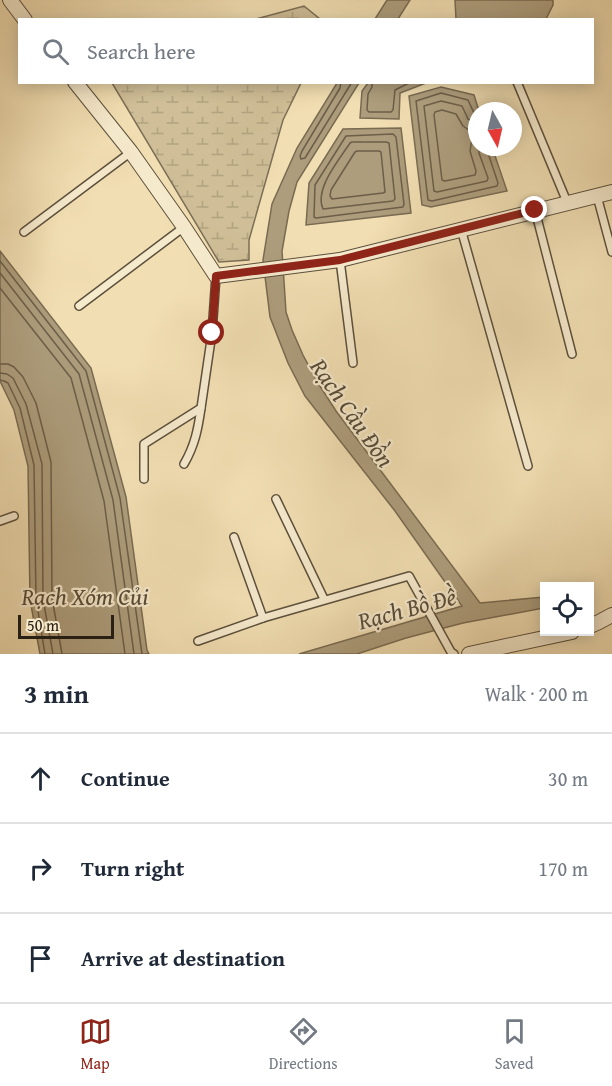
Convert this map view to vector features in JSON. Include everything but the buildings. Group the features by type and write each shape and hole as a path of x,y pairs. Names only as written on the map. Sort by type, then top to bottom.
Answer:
{"street":[{"path":"10,0 24,18"},
{"path":"77,84 130,152 216,276 340,260 612,192"},
{"path":"594,624 612,615"},
{"path":"469,654 553,636"}],"lane":[{"path":"518,84 567,202"},
{"path":"24,232 130,152"},
{"path":"597,196 612,252"},
{"path":"535,210 572,354"},
{"path":"79,306 184,227"},
{"path":"461,229 528,466"},
{"path":"340,260 353,363"},
{"path":"184,464 196,440 212,333 216,276"},
{"path":"144,480 144,444 201,408"},
{"path":"276,499 324,600"},
{"path":"0,520 14,516"},
{"path":"234,537 263,618"},
{"path":"198,641 263,618 410,576 454,654"}],"green space":[{"path":"304,6 319,18 260,18"},
{"path":"113,84 301,84 283,120 249,240 249,260 219,262"}],"water":[{"path":"387,0 410,0 399,18 376,18"},
{"path":"455,0 553,0 546,18 456,18"},
{"path":"336,84 358,84 297,182 289,211 282,251 286,312 292,330 318,383 336,411 480,603 540,597 540,609 463,623 357,654 299,654 462,606 395,511 305,396 288,363 270,317 263,260 272,204 297,148"},
{"path":"367,84 423,84 400,93 399,119 360,118 362,91"},
{"path":"441,87 474,95 476,102 468,102 468,156 495,156 507,191 431,207 422,205 409,96"},
{"path":"401,128 411,213 306,225 309,183 343,129"},
{"name":"Rạch Xóm Củi","path":"0,251 91,368 126,497 149,654 40,654 30,600 28,466 14,410 0,381"}],"route":[{"path":"212,333 216,276 340,260 535,210"}],"water label":[{"name":"Rạch Cầu Đồn","path":"352,413"},
{"name":"Rạch Bồ Đề","path":"407,609"}]}
